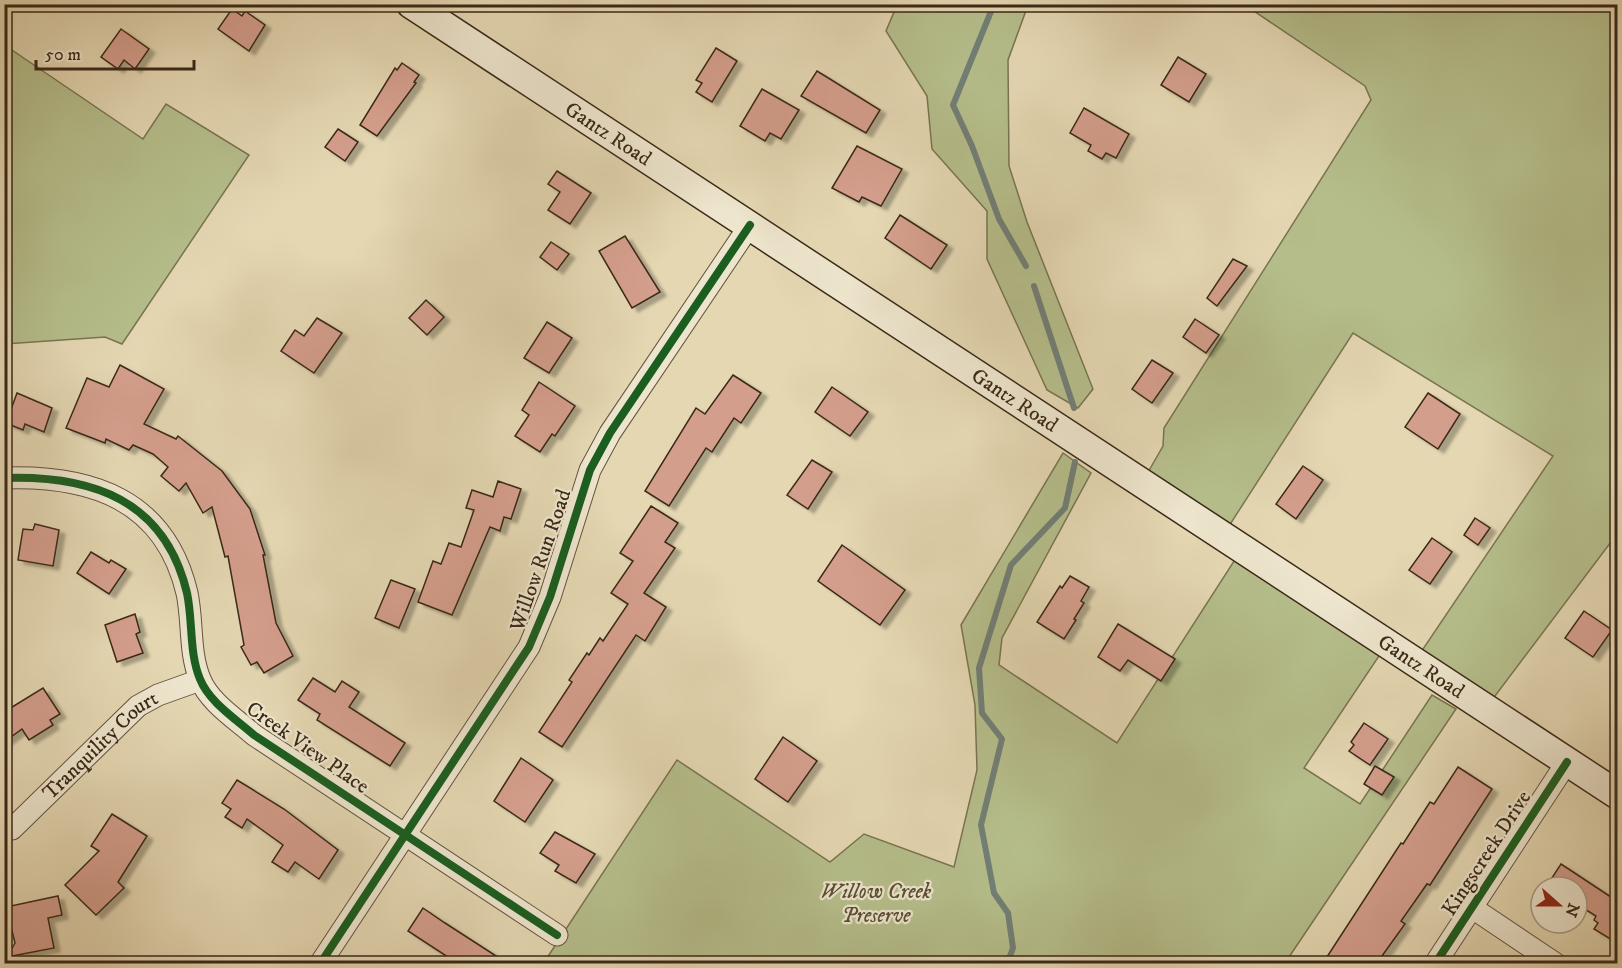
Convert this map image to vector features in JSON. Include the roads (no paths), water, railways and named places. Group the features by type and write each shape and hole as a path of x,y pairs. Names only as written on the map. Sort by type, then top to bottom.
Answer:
{"main road":[{"name":"Gantz Road","path":"411,4 1617,795"}],"street":[{"name":"Willow Run Road","path":"320,963 529,647 550,597 590,470 610,433 750,225"},
{"name":"Creek View Place","path":"4,478 42,477 89,486 125,503 160,531 176,555 187,594 200,680 211,697 254,735 557,935"},
{"name":"Tranquility Court","path":"12,829 138,706 158,695 200,680"},
{"name":"Kingscreek Drive","path":"1435,963 1567,762"},
{"path":"1471,908 1556,963"}],"waterway":[{"path":"994,4 953,105 972,146 999,219 1026,266"},
{"path":"1034,286 1074,408"},
{"path":"1007,964 1013,948 1008,913 994,893 981,825 1002,739 982,713 979,668 1011,565 1065,508 1075,462"}],"park label":[{"name":"Willow Creek Preserve","path":"876,903"}]}
